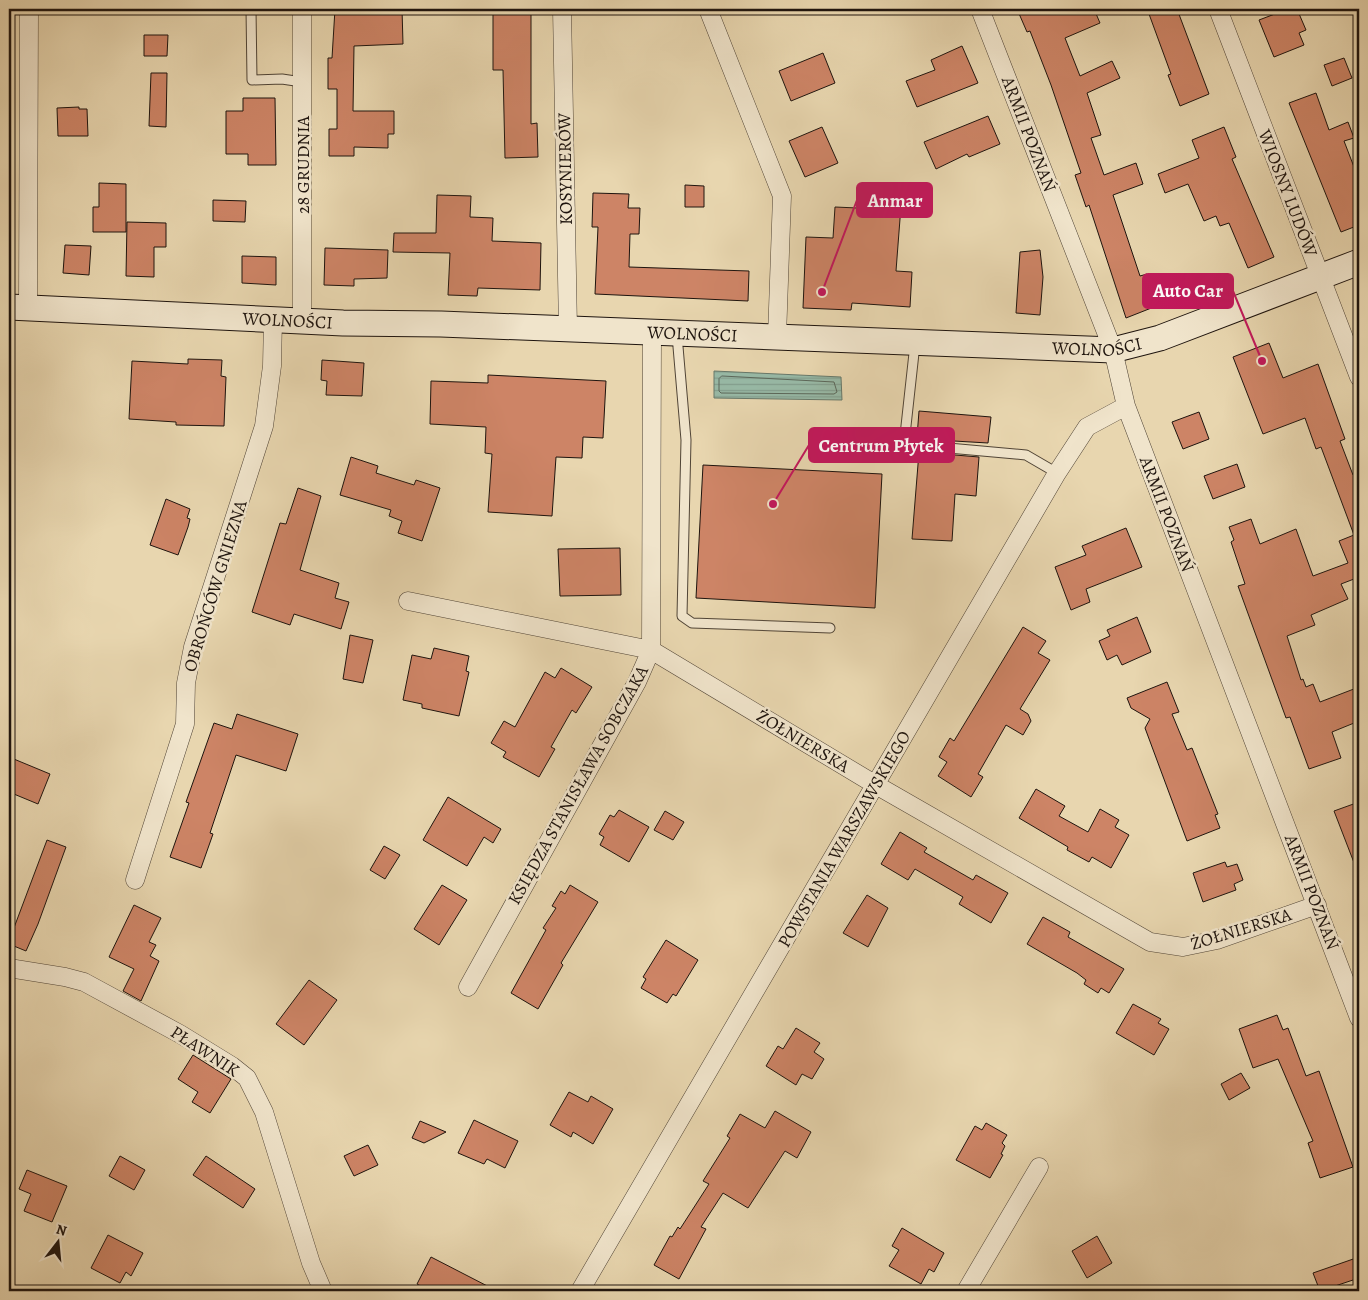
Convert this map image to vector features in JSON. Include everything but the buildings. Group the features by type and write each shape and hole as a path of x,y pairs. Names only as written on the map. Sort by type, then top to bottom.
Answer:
{"street":[{"path":"18,307 29,9"},
{"name":"28 GRUDNIA","path":"302,9 302,320"},
{"name":"KOSYNIERÓW","path":"562,9 568,329"},
{"path":"708,9 782,196 777,337"},
{"name":"ARMII POZNAŃ","path":"980,9 1113,350 1126,406 1359,1018"},
{"name":"WIOSNY LUDÓW","path":"1218,9 1359,377"},
{"name":"WOLNOŚCI","path":"18,307 677,335 1113,350 1160,338 1359,262"},
{"name":"OBROŃCÓW GNIEZNA","path":"135,880 185,724 186,683 193,647 264,426 272,366 273,319"},
{"name":"KSIĘDZA STANISŁAWA SOBCZAKA","path":"468,987 632,691 651,650 652,334"},
{"name":"POWSTANIA WARSZAWSKIEGO","path":"580,1291 1057,473 1087,427 1126,406"},
{"name":"ŻOŁNIERSKA","path":"408,601 651,650 876,785 1150,942 1183,947 1217,940 1317,905"},
{"name":"PŁAWNIK","path":"9,968 65,976 84,982 180,1034 232,1066 247,1078 264,1112 312,1263 323,1291"},
{"path":"966,1291 1039,1167"}],"lane":[{"path":"251,9 252,80 282,79 302,82"},
{"path":"677,335 686,440 682,616 692,623 830,628"},
{"path":"915,343 904,444 1026,455 1057,473"}],"water":[{"path":"714,371 841,377 842,400 714,398"}],"place":[{"name":"Anmar","path":"822,292"},
{"name":"Auto Car","path":"1262,361"},
{"name":"Centrum Płytek","path":"773,504"}]}
